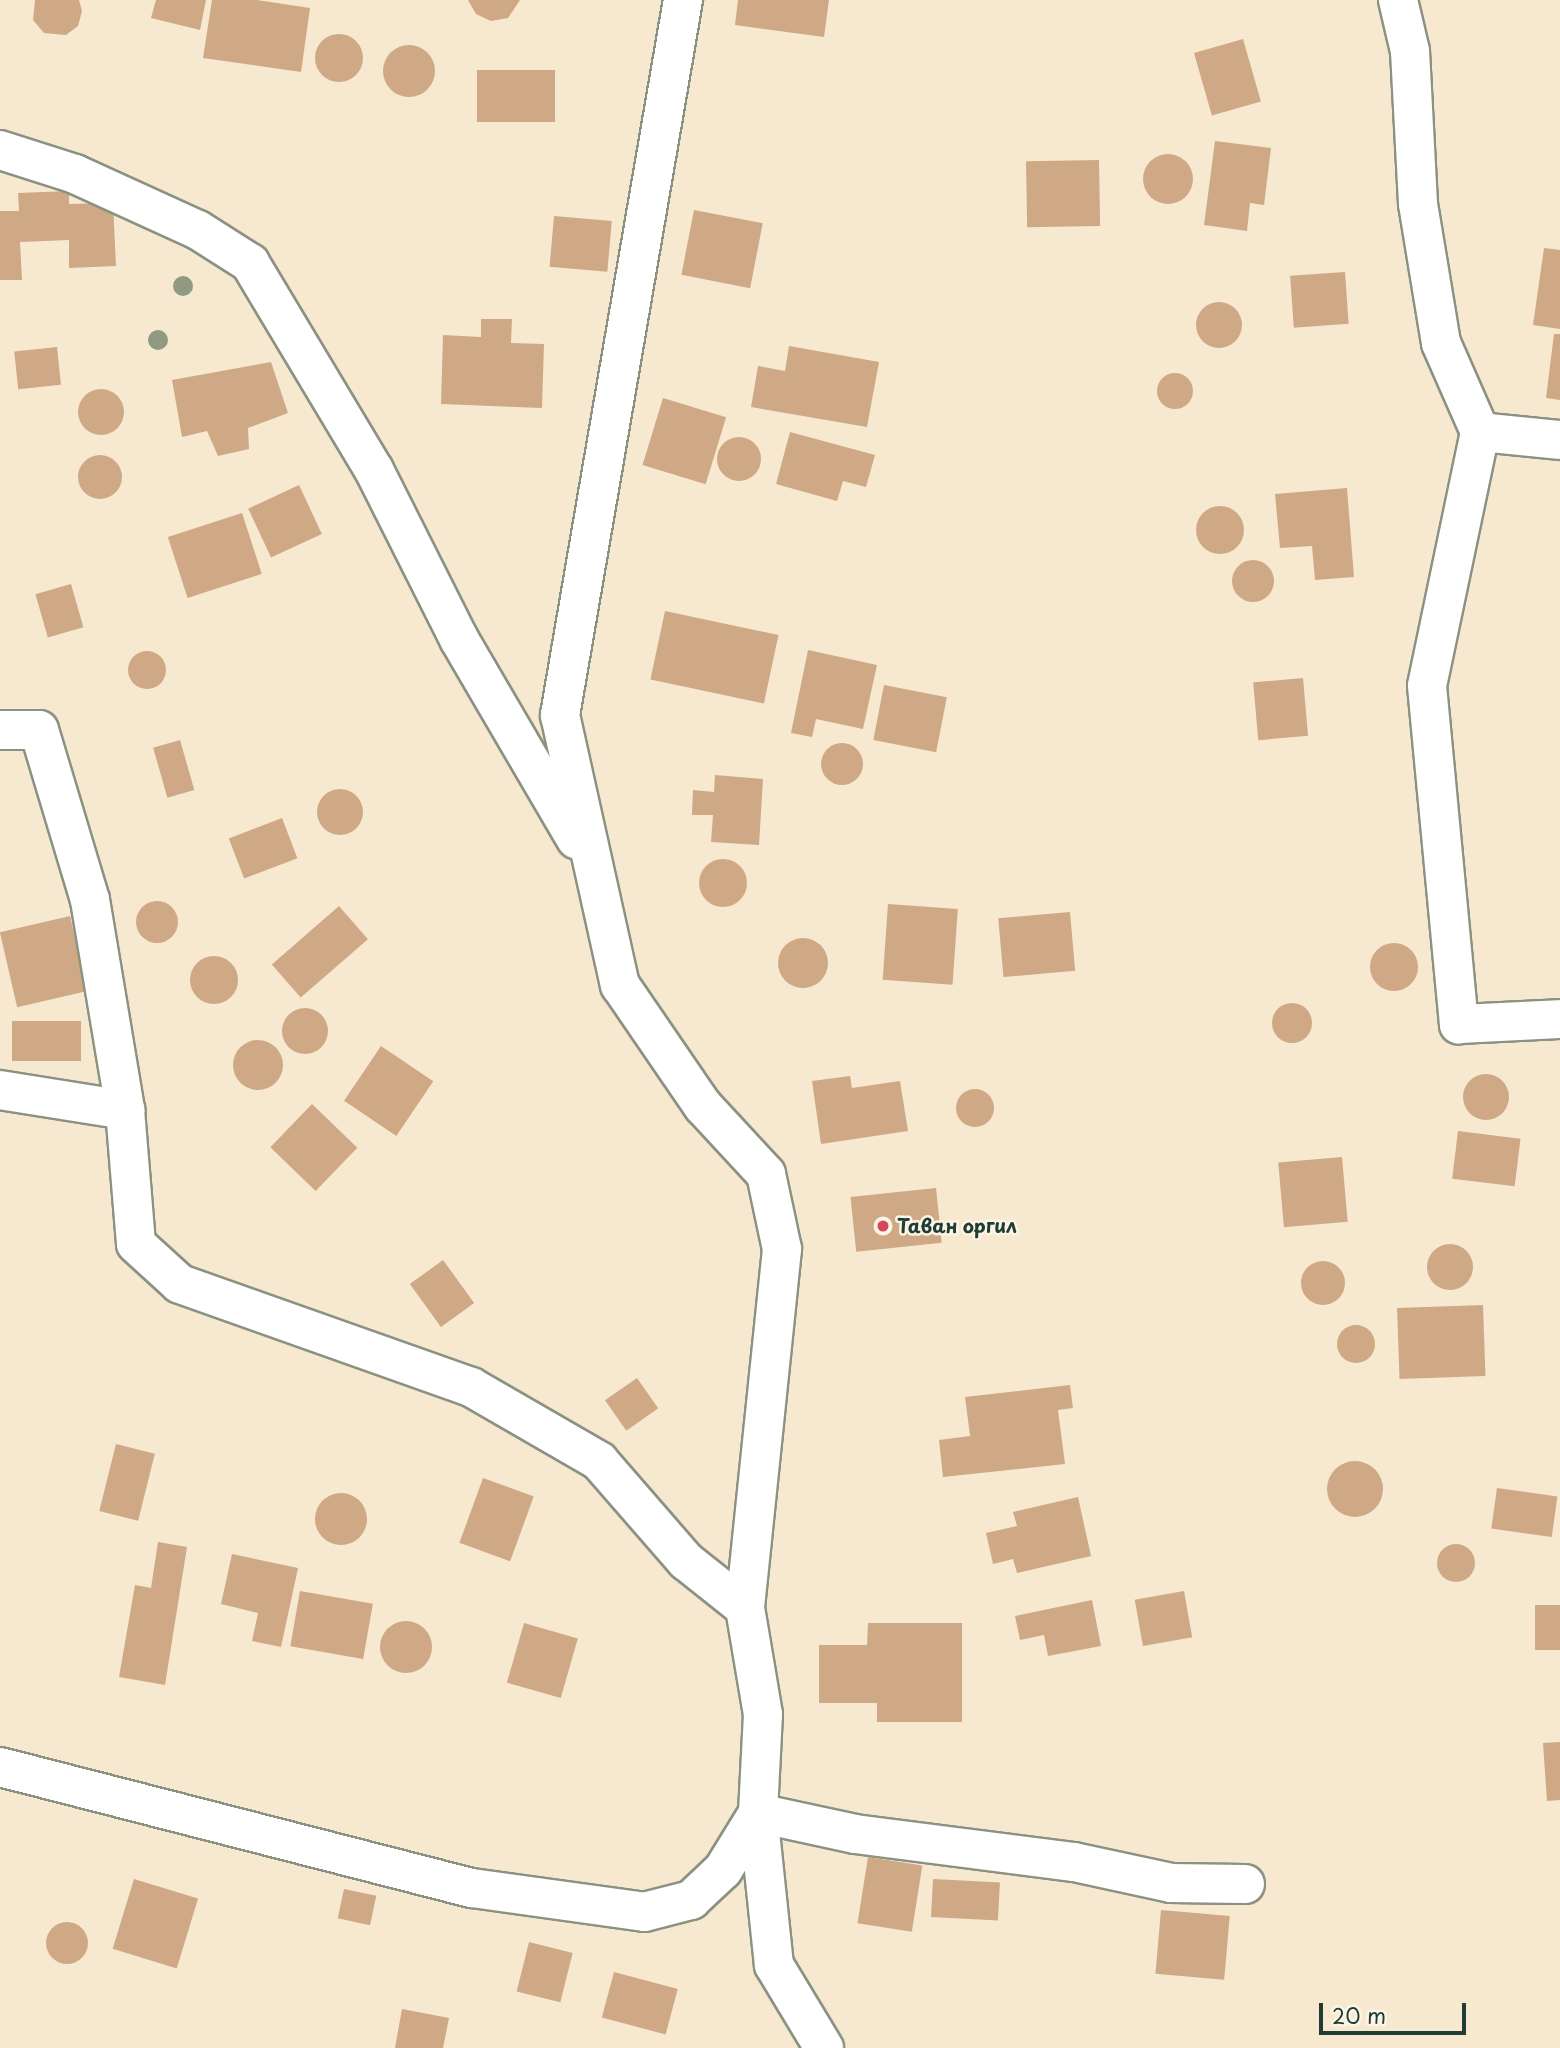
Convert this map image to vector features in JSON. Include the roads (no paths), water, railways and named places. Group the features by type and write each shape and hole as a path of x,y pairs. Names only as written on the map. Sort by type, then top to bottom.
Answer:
{"street":[{"path":"683,0 560,715 620,985 703,1105 766,1174 782,1249 745,1608 763,1714 758,1813 774,1965 824,2048"},
{"path":"1398,0 1410,51 1418,204 1441,343 1480,432 1427,686 1459,1024 1560,1019"},
{"path":"0,150 75,174 125,196 198,230 250,263 374,470 459,639 594,871"},
{"path":"1480,432 1560,440"},
{"path":"0,730 39,730 90,900 125,1110 136,1244 180,1283 471,1387 599,1461 686,1561 745,1608"},
{"path":"0,1090 125,1110"},
{"path":"0,1767 472,1888 644,1912 691,1900 723,1870 758,1813"},
{"path":"758,1813 855,1834 1074,1862 1171,1883 1245,1884"}],"place":[{"name":"Таван оргил","path":"883,1226"}]}
